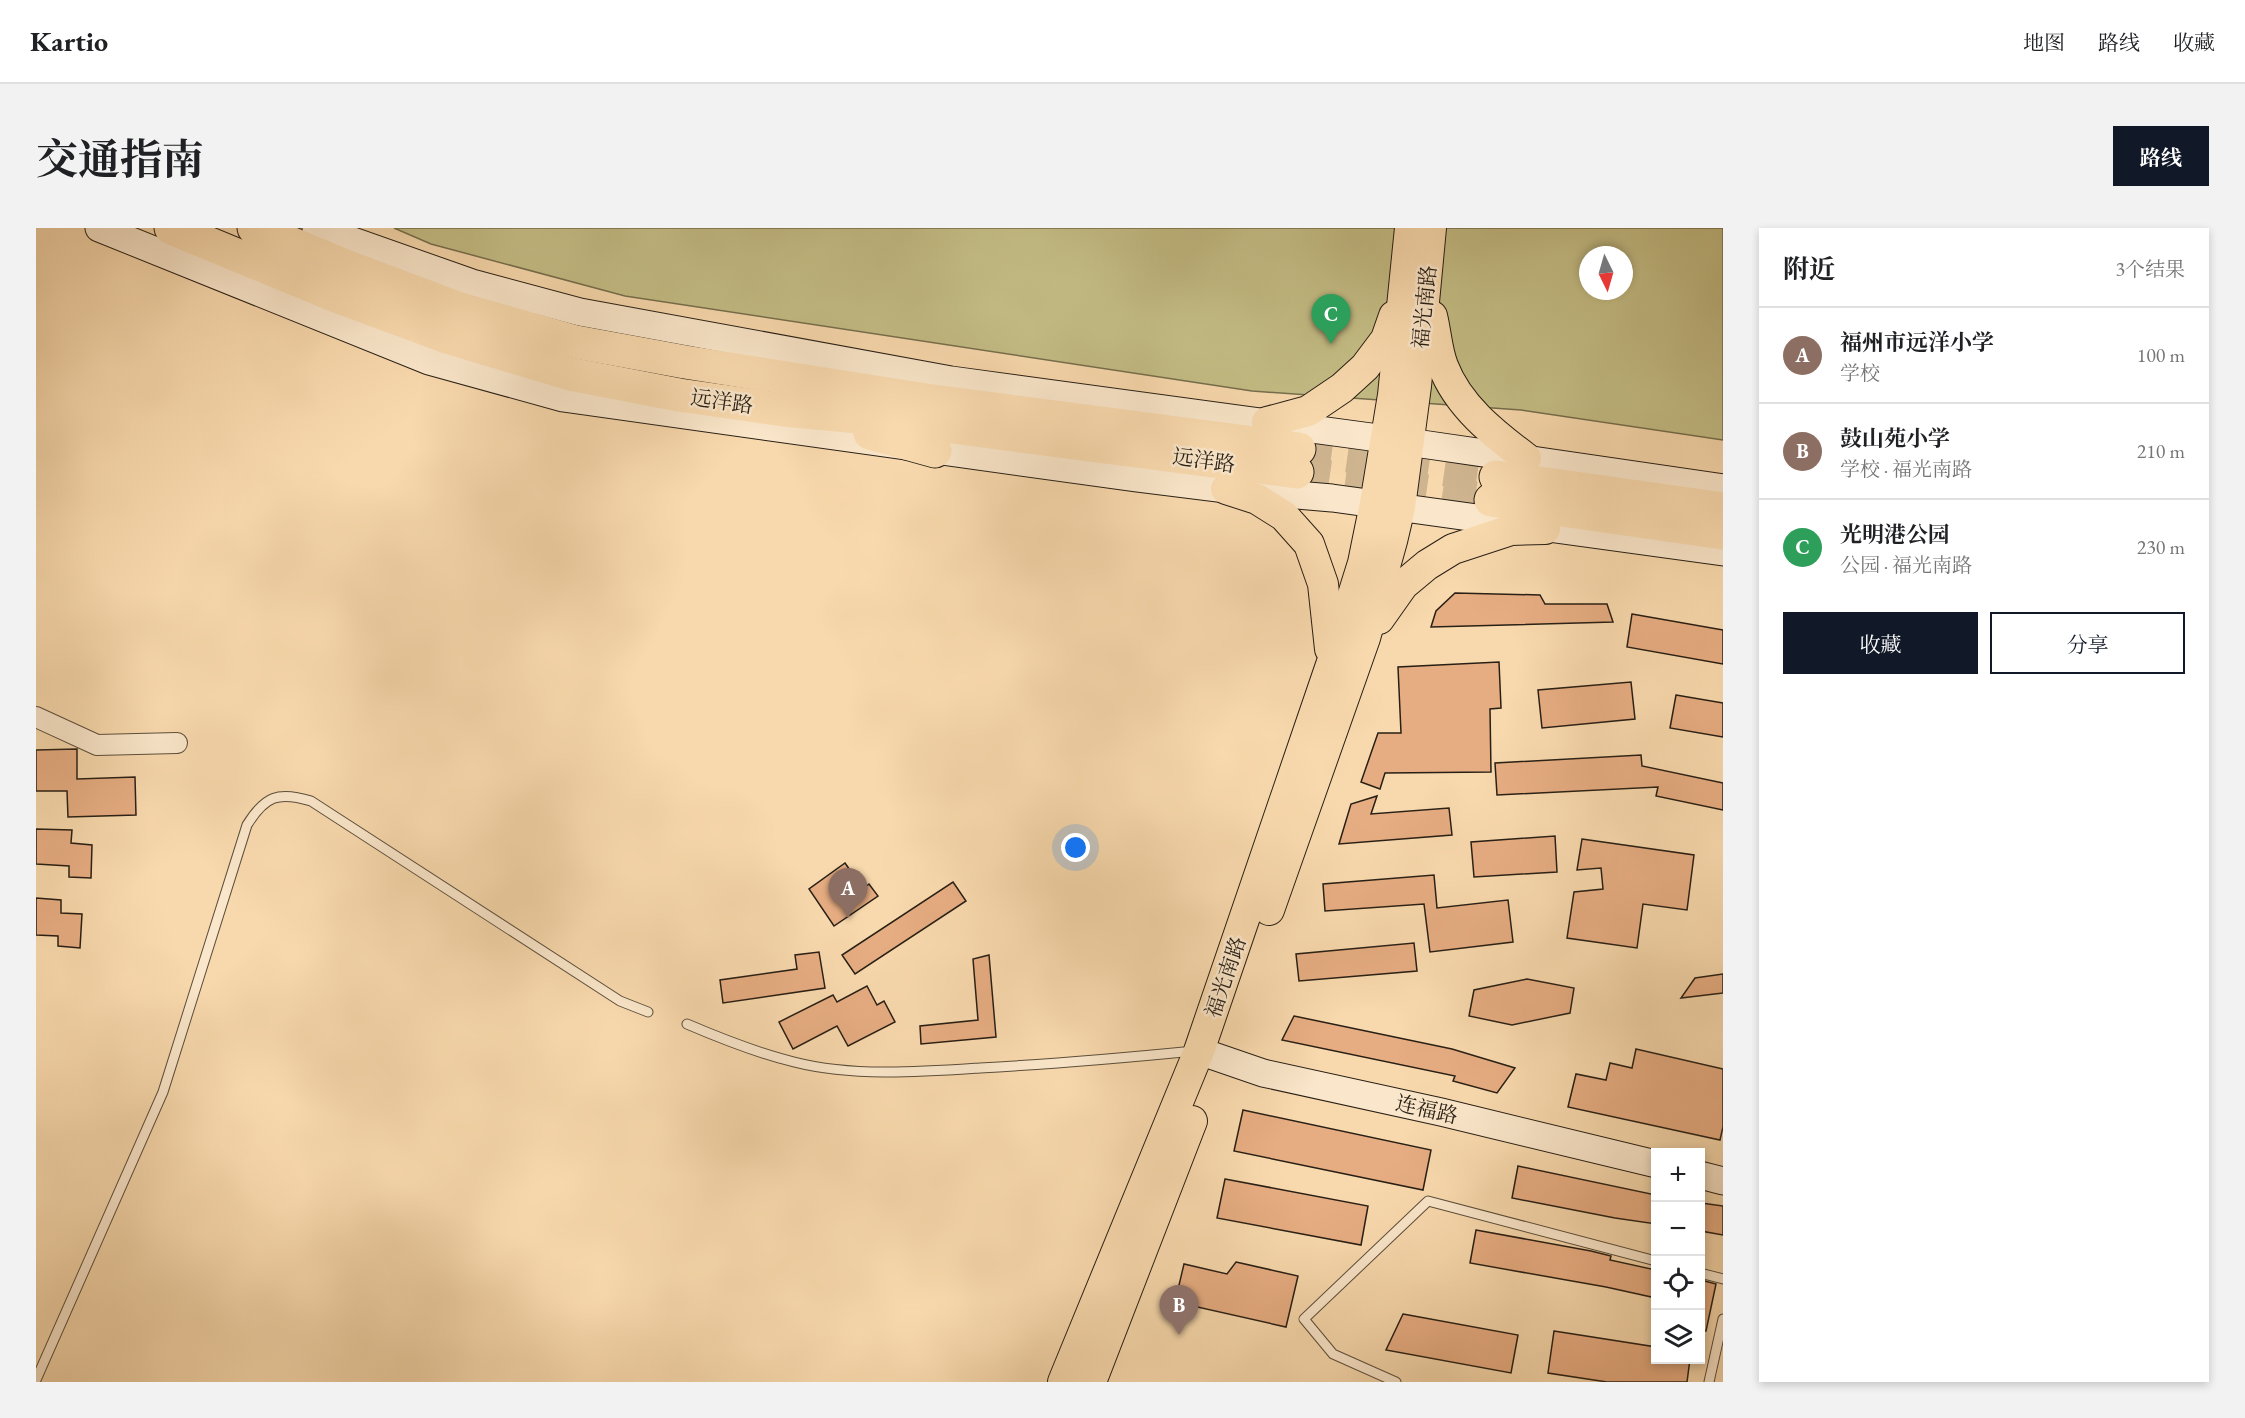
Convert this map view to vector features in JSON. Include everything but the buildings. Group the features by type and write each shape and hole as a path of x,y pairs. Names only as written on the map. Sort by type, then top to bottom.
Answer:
{"highway":[{"name":"远洋路","path":"171,228 336,296 447,337 570,374 679,395 784,410 1298,461 685,362 576,342 458,308 348,267 254,228"},
{"path":"788,377 951,380"},
{"path":"784,410 935,451"},
{"path":"1723,509 1494,488 1723,533"}],"main road":[{"path":"99,228 429,361 563,398 935,451 1226,489 1387,505 1545,529 1723,552"},
{"path":"316,228 472,282 580,312 951,380 1526,458 1723,488"},
{"name":"福光南路","path":"1410,228 1415,288"},
{"name":"福光南路","path":"1091,1382 1208,1054 1365,638 1374,565 1387,505 1405,385 1415,288 1431,228"},
{"path":"1267,422 1308,411 1342,388 1365,366 1386,339 1415,288"},
{"path":"1415,288 1443,367 1461,397 1488,428 1526,458"},
{"path":"1226,489 1257,499 1284,516 1309,544 1323,584 1332,662"},
{"path":"1365,638 1403,585 1427,565 1453,549 1511,530 1545,529"},
{"name":"福光南路","path":"1063,1382 1208,1054 1332,662 1374,565"},
{"name":"连福路","path":"1208,1054 1263,1073 1441,1112 1651,1163"},
{"path":"1705,1176 1723,1181"}],"street":[{"path":"36,717 97,745 177,743"}],"lane":[{"path":"36,1380 163,1092 247,825 257,809 272,798 291,795 311,801 620,1000 648,1012"},
{"path":"687,1024 739,1046 796,1063 855,1071 918,1072 1208,1054"},
{"path":"1396,1382 1334,1354 1304,1319 1428,1201 1651,1260"},
{"path":"1705,1274 1723,1279"},
{"path":"1709,1382 1723,1319"}],"shaded area":[{"path":"394,228 1723,228 1723,440 1521,410 1252,391 625,296 431,244"}],"tunnel":[{"path":"1299,449 1496,477"},
{"path":"1297,472 1491,500"}],"place":[{"name":"光明港公园","path":"1331,344"},
{"name":"福州市远洋小学","path":"848,918"},
{"name":"鼓山苑小学","path":"1179,1335"}]}
